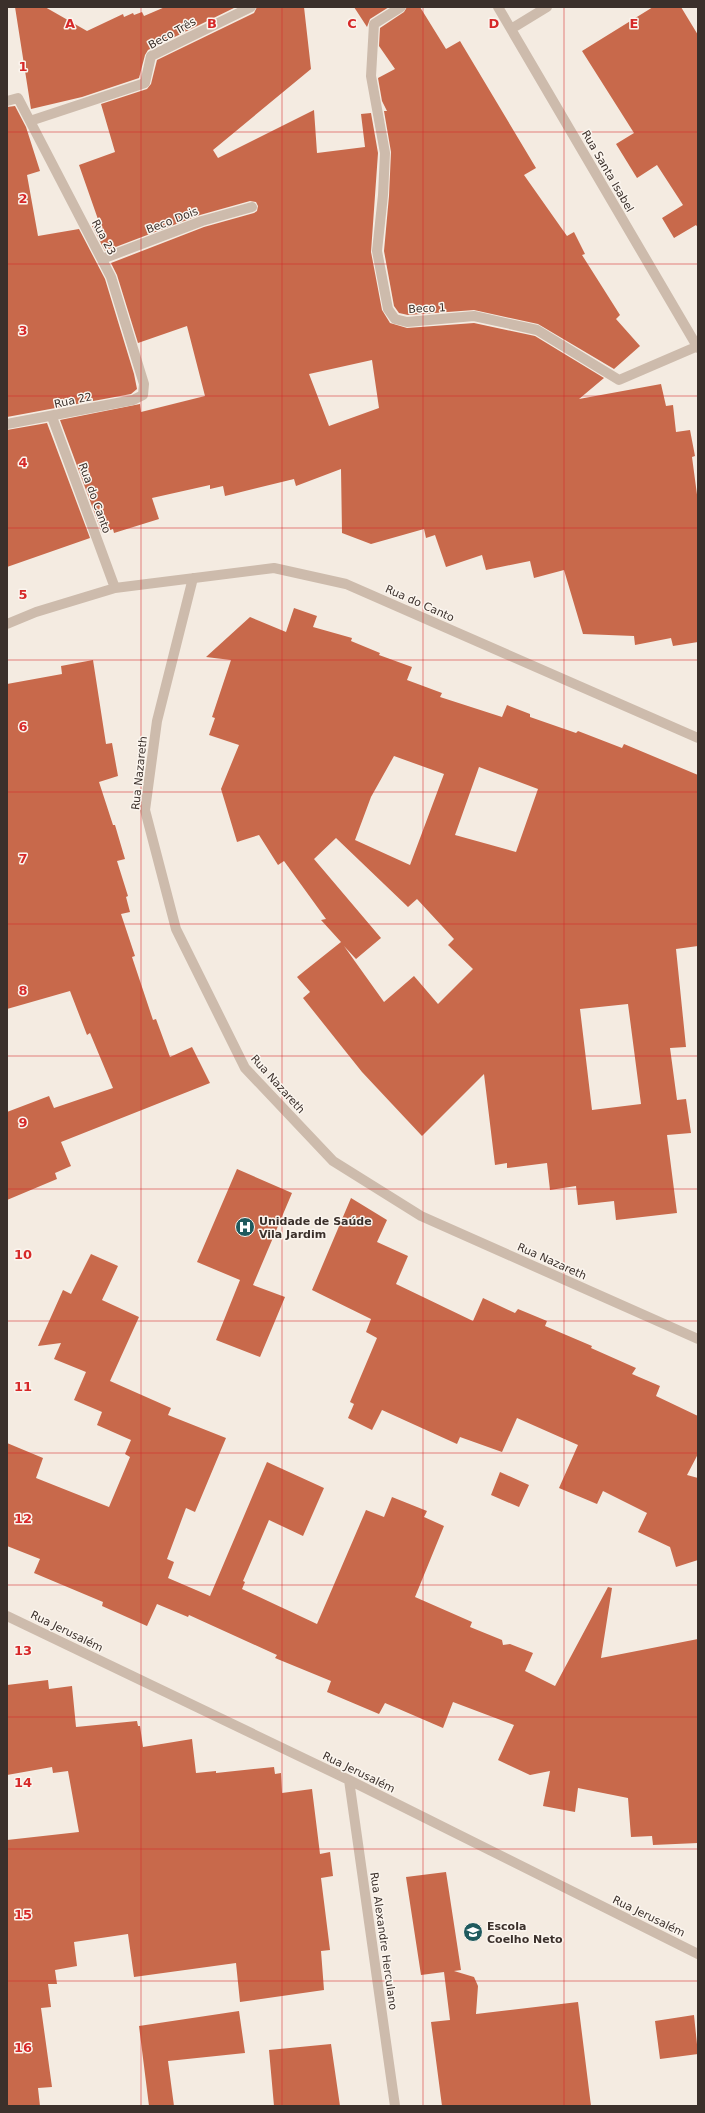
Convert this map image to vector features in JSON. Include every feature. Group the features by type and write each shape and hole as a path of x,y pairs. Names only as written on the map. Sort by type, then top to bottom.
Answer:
{"street":[{"name":"Beco Três","path":"30,121 146,83 151,56 251,7"},
{"name":"Beco 1","path":"401,7 374,24 371,76 385,153 383,195 377,251 388,309 395,319 407,322 474,316 537,330 619,380 698,347"},
{"name":"Rua Santa Isabel","path":"498,7 698,347"},
{"path":"511,29 547,7"},
{"name":"Rua 23","path":"7,101 18,98 111,277 144,384 143,395"},
{"name":"Beco Dois","path":"102,259 202,221 252,207"},
{"name":"Rua 22","path":"7,424 52,417 133,400 143,395"},
{"name":"Rua do Canto","path":"52,417 115,588"},
{"name":"Rua do Canto","path":"7,624 36,612 115,588 274,568 346,584 698,738"},
{"name":"Rua Nazareth","path":"193,578 157,721 145,810 176,929 245,1068 333,1161 422,1216 698,1339"},
{"name":"Rua Jerusalém","path":"7,1616 349,1780 698,1954"},
{"name":"Rua Alexandre Herculano","path":"349,1780 394,2106"}],"building":[{"path":"15,7 45,7 87,31 123,14 124,17 133,13 134,15 142,12 144,16 165,7 236,7 148,50 145,55 139,78 82,97 31,109"},
{"path":"257,7 304,7 311,69 213,150 218,158 314,110 317,153 365,147 361,114 371,113 378,153 371,252 382,310 390,323 407,328 474,323 535,336 604,378 579,399 661,384 666,406 673,405 676,432 690,430 695,456 692,457 698,502 698,642 673,646 671,638 635,645 634,636 583,634 564,570 534,578 530,561 486,570 482,555 446,567 435,535 426,538 424,529 371,544 342,533 341,469 296,486 294,479 225,496 223,486 210,489 210,485 152,498 159,519 114,533 113,529 102,533 60,420 140,404 141,412 205,396 187,326 138,343 117,275 111,263 204,227 254,213 257,211 258,206 256,202 250,201 200,215 105,251 92,226 100,225 79,165 115,152 101,104 147,89 151,84 157,60 254,13","holes":["372,360 379,408 329,426 309,374"]},
{"path":"354,7 389,7 370,19 367,27"},
{"path":"407,7 420,7 446,49 460,41 536,168 524,175 567,236 574,232 585,254 582,255 620,315 616,319 640,346 614,369 538,324 474,310 408,315 399,313 394,306 384,251 391,152 384,111 387,111 382,101 378,78 395,69 379,46 380,28 404,12"},
{"path":"653,7 681,7 698,35 698,228 696,225 674,238 662,218 683,205 657,165 637,178 616,144 634,133 582,51"},
{"path":"15,106 26,127 40,171 27,175 38,236 79,229 105,279 134,374 137,389 131,394 7,417 7,107"},
{"path":"47,423 90,538 7,567 7,430"},
{"path":"294,608 317,616 313,627 352,638 351,641 380,653 379,655 412,667 407,680 442,693 440,697 502,717 507,705 530,714 530,717 576,733 578,731 622,748 624,744 698,775 698,946 676,949 686,1047 670,1048 677,1100 686,1099 691,1133 667,1135 677,1213 616,1220 614,1201 578,1205 576,1186 550,1190 547,1163 507,1168 507,1163 495,1165 484,1074 422,1136 362,1072 303,998 310,992 297,977 341,942 321,920 326,919 284,861 278,865 259,835 237,842 221,789 239,745 209,735 215,718 212,717 231,660 206,657 250,617 286,632","holes":["394,756 444,774 410,865 355,840 371,797","479,767 538,789 516,852 455,835","336,838 408,907 417,899 454,939 448,945 473,969 438,1004 414,976 384,1002 344,946 356,959 381,938 314,859","628,1004 641,1104 592,1110 580,1009"]},
{"path":"93,660 106,744 112,743 118,776 99,782 113,825 115,825 125,859 117,861 128,896 126,897 130,912 121,914 135,956 132,957 153,1020 156,1019 170,1057 192,1047 210,1083 61,1142 71,1166 55,1173 57,1179 7,1200 7,1112 49,1096 54,1108 113,1088 90,1033 87,1035 70,991 7,1009 7,684 62,674 61,666"},
{"name":"Unidade de Saúde Vila Jardim","path":"237,1169 292,1193 253,1285 285,1297 260,1357 216,1340 240,1280 197,1262"},
{"path":"351,1198 387,1220 377,1242 408,1256 396,1284 473,1321 483,1298 515,1313 518,1309 547,1321 545,1326 592,1346 591,1348 636,1368 632,1374 660,1386 656,1396 698,1416 698,1454 687,1475 698,1478 698,1560 676,1567 670,1547 638,1532 647,1513 603,1491 597,1504 559,1488 578,1445 517,1418 502,1452 460,1437 457,1444 382,1410 372,1430 348,1418 354,1404 350,1402 377,1338 366,1332 371,1319 312,1290"},
{"path":"91,1254 118,1266 102,1300 139,1317 110,1381 171,1408 168,1415 226,1438 195,1512 186,1508 167,1559 174,1562 168,1578 210,1596 267,1462 324,1488 303,1536 269,1520 243,1581 245,1582 242,1589 317,1624 366,1510 384,1517 392,1497 427,1511 424,1517 444,1526 415,1597 472,1622 470,1627 502,1640 503,1645 510,1644 533,1653 525,1671 555,1686 608,1587 612,1588 601,1658 698,1639 698,1843 653,1845 652,1836 631,1837 628,1798 578,1788 575,1812 543,1806 550,1771 530,1775 498,1760 514,1725 453,1702 443,1728 385,1703 379,1714 327,1692 331,1681 275,1658 277,1655 189,1615 188,1617 157,1604 147,1626 102,1606 103,1602 34,1573 40,1559 7,1546 7,1443 43,1458 36,1478 109,1507 130,1457 125,1454 131,1440 97,1425 102,1412 74,1400 86,1372 54,1359 61,1343 38,1346 63,1290 71,1294"},
{"path":"500,1472 529,1485 519,1507 491,1495"},
{"path":"48,1680 49,1689 72,1686 76,1727 137,1721 138,1726 140,1726 143,1747 192,1739 196,1773 216,1771 216,1773 274,1767 275,1774 281,1773 282,1793 312,1789 320,1854 330,1852 333,1876 321,1878 330,1950 321,1951 324,1990 240,2002 236,1963 134,1977 128,1934 74,1942 77,1966 55,1970 57,1984 48,1984 51,2007 41,2008 52,2087 38,2088 40,2106 7,2106 7,1840 79,1832 68,1771 53,1773 52,1767 7,1775 7,1685"},
{"path":"446,1872 461,1970 454,1971 474,1977 478,1986 476,2014 578,2002 591,2106 442,2106 431,2022 450,2020 444,1972 421,1975 406,1877"},
{"path":"239,2011 245,2053 168,2061 174,2106 149,2106 139,2026"},
{"path":"694,2015 698,2054 660,2059 655,2021"},
{"path":"331,2044 340,2106 274,2106 269,2050"}],"place":[{"name":"Unidade de Saúde Vila Jardim","path":"245,1227"},
{"name":"Escola Coelho Neto","path":"473,1932"}]}
